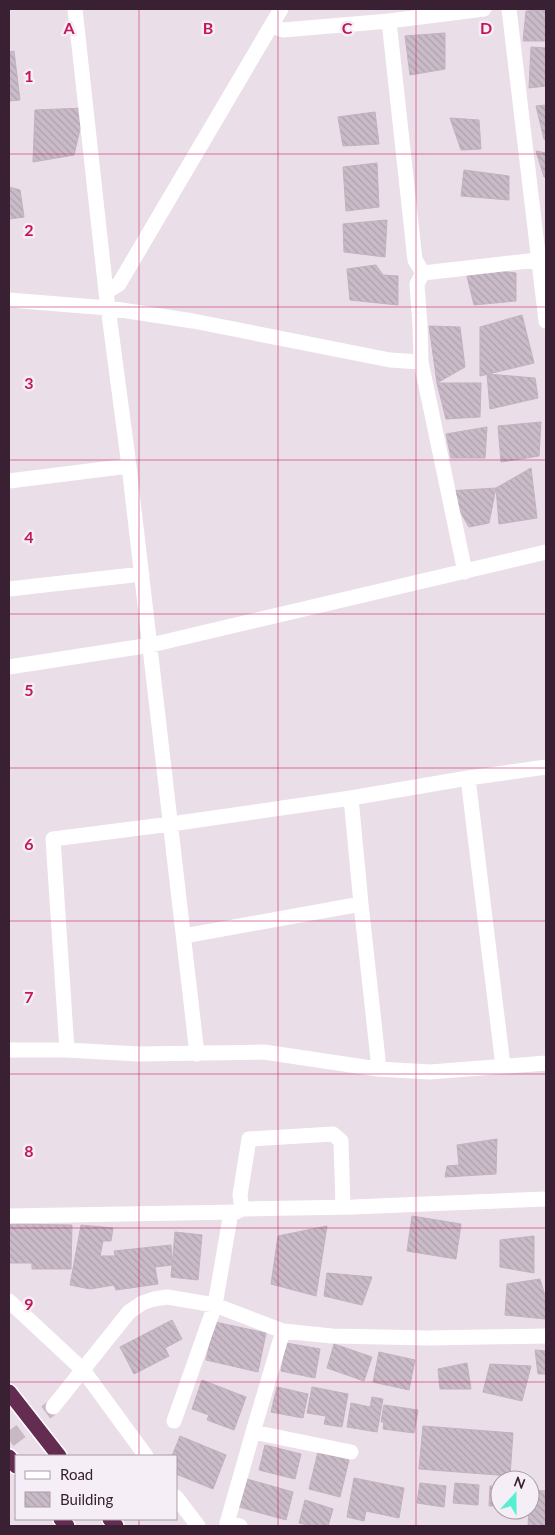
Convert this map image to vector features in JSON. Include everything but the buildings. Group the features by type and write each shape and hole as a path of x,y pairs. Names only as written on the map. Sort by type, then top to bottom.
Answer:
{"highway":[{"path":"9,1392 58,1455"}],"street":[{"path":"75,9 106,292 151,645 197,1054"},
{"path":"106,292 119,284 280,9"},
{"path":"271,26 283,30 389,21 484,9"},
{"path":"509,9 542,260 546,321"},
{"path":"389,21 415,260 422,273"},
{"path":"422,273 542,260"},
{"path":"422,273 417,284 421,362 465,572"},
{"path":"9,300 108,308 193,321 390,360 421,362"},
{"path":"9,481 129,466"},
{"path":"9,667 151,645 546,552"},
{"path":"9,589 142,574"},
{"path":"67,1050 53,840 351,798 546,767"},
{"path":"468,778 503,1066"},
{"path":"351,798 378,1069"},
{"path":"184,936 361,904"},
{"path":"9,1050 67,1050 139,1054 264,1052 378,1069 430,1072 546,1064"},
{"path":"174,1421 215,1305 240,1195 249,1139 333,1134 341,1141 343,1207"},
{"path":"9,1216 236,1211 546,1199"},
{"path":"53,1407 129,1312 142,1303 167,1297 215,1305 283,1331 332,1336 411,1338 546,1336"},
{"path":"9,1301 83,1370 145,1455"},
{"path":"231,1525 253,1432 283,1331"},
{"path":"253,1432 351,1452"},
{"path":"178,1500 198,1526"}],"tunnel":[{"path":"9,1440 53,1407"}]}
